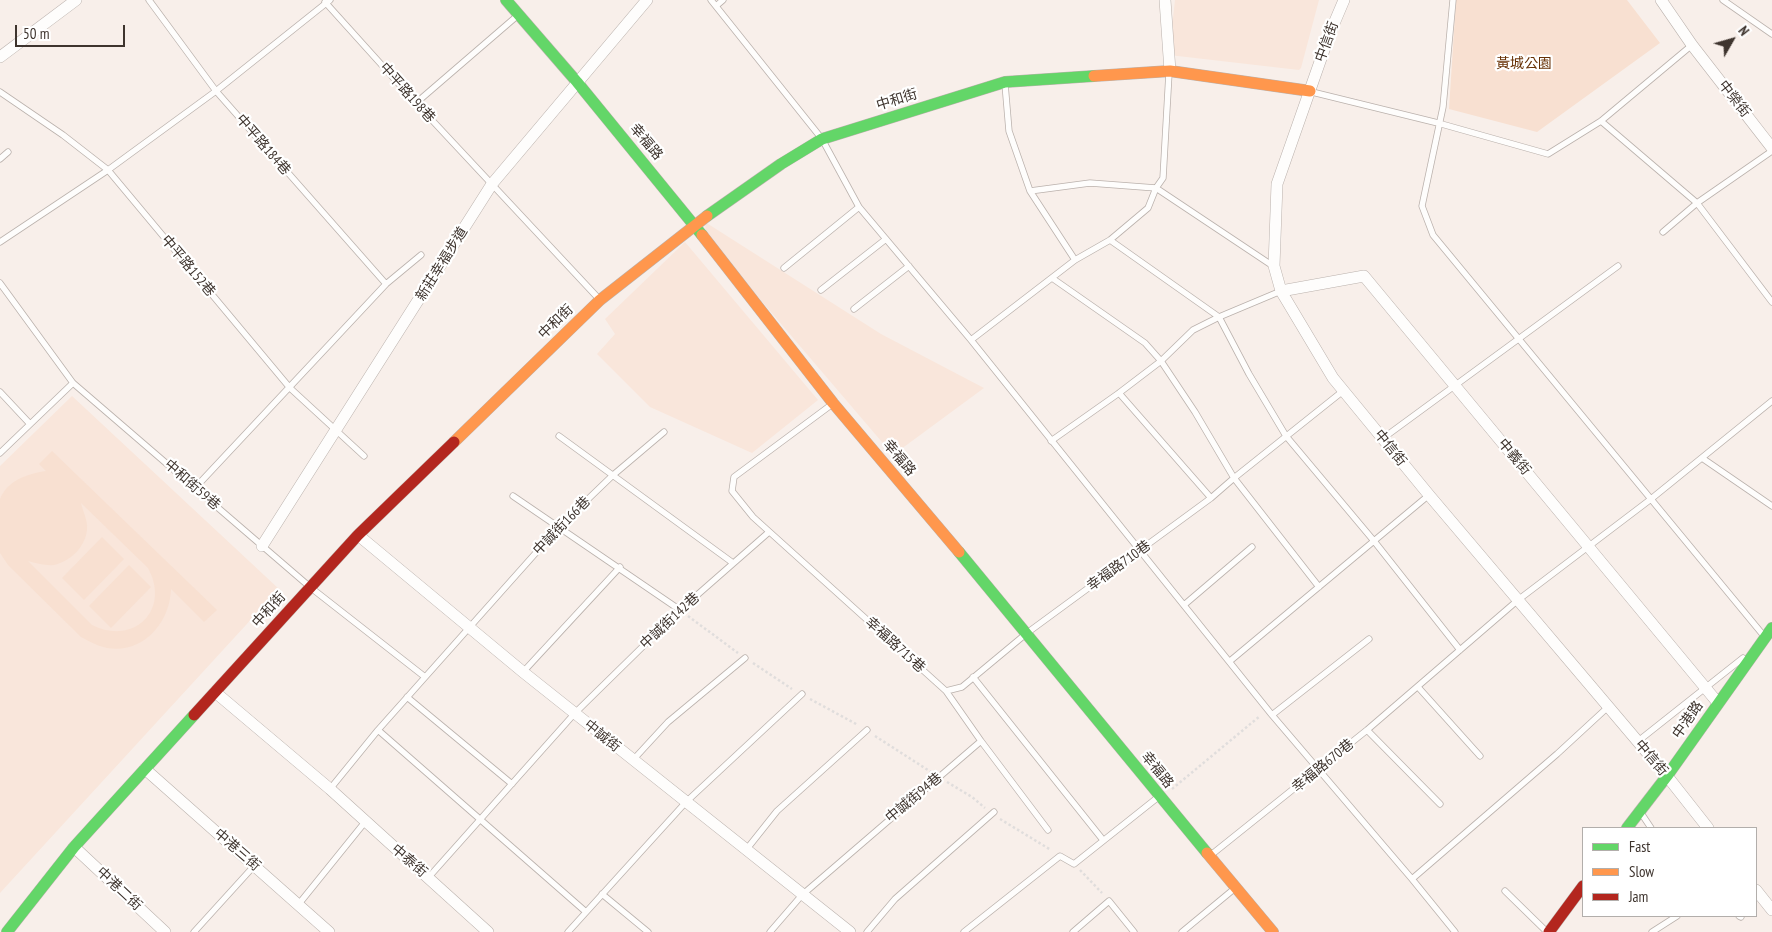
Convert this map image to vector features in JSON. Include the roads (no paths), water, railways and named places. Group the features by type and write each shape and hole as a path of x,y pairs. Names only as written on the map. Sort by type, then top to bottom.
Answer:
{"street":[{"path":"0,57 76,0"},
{"name":"幸福路","path":"506,0 578,82 695,225 832,403 1027,633 1273,932"},
{"name":"新莊幸福步道","path":"262,546 492,184 647,0"},
{"path":"1165,0 1170,71"},
{"name":"中信街","path":"1344,0 1330,33 1277,184 1274,266 1281,291 1332,378 1667,776 1707,827"},
{"name":"中榮街","path":"1664,1 1692,45 1772,150"},
{"name":"中和街","path":"6,932 74,847 358,535 600,300 695,225 760,178 822,139 1005,82 1170,71 1310,91"},
{"name":"中義街","path":"1281,291 1364,276 1718,704"},
{"name":"中誠街","path":"358,535 632,760 850,932"},
{"name":"中港路","path":"1628,827 1667,776 1766,637"},
{"name":"中泰街","path":"215,692 330,789 488,932"},
{"name":"中港三街","path":"145,769 329,932"},
{"name":"中港二街","path":"74,847 164,932"},
{"path":"1548,932 1582,887"},
{"path":"1757,891 1772,910"}],"lane":[{"name":"中平路184巷","path":"149,0 216,91 386,284"},
{"path":"711,0 822,139 860,207 971,340 1272,715 1455,932"},
{"path":"716,6 723,0"},
{"path":"1453,0 1443,107 1438,123 1422,206 1433,235 1766,637 1706,688 1637,742"},
{"path":"1723,0 1772,34"},
{"path":"0,242 108,170 216,91 326,1"},
{"name":"中平路198巷","path":"326,1 416,103 600,300"},
{"path":"416,103 519,15"},
{"path":"1310,91 1438,123 1548,154 1601,121 1692,45"},
{"path":"971,340 1075,260 1110,240 1148,208 1156,188 1163,178 1170,71"},
{"path":"1005,82 1009,131 1030,191 1075,260"},
{"name":"中平路152巷","path":"0,92 63,135 108,170 290,388 364,456"},
{"path":"1601,121 1697,203 1772,302"},
{"path":"1663,232 1697,203 1772,150"},
{"path":"0,159 8,152"},
{"path":"1030,191 1090,183 1156,188 1274,266"},
{"path":"784,268 860,207"},
{"path":"821,290 886,238"},
{"path":"1110,240 1219,317 1249,374 1286,436 1374,541 1460,650"},
{"path":"195,488 386,284 421,255"},
{"path":"854,309 909,266"},
{"path":"1382,439 1618,266"},
{"path":"1052,278 1145,343 1161,361 1234,478 1319,587"},
{"name":"中和街59巷","path":"0,283 73,383 310,587 425,678"},
{"path":"1051,441 1161,361 1193,330 1281,291"},
{"path":"0,453 73,383"},
{"name":"幸福路710巷","path":"1027,633 1140,552 1211,498 1343,391"},
{"path":"0,392 30,424"},
{"path":"1119,393 1211,498"},
{"name":"幸福路670巷","path":"1210,856 1367,730 1518,600 1651,499 1772,401"},
{"name":"幸福路715巷","path":"832,403 734,477 732,490 753,517 946,691"},
{"name":"中誠街166巷","path":"330,789 378,730 558,528 612,476 664,432"},
{"path":"558,436 733,564"},
{"path":"1702,458 1772,506"},
{"path":"1230,661 1429,495"},
{"path":"513,496 680,610"},
{"name":"中誠街142巷","path":"428,878 575,714 680,610 769,532"},
{"path":"1184,605 1252,547"},
{"path":"523,672 620,568"},
{"path":"1027,633 962,687 946,691 1048,830"},
{"path":"1272,715 1368,638"},
{"path":"632,760 668,722 745,658"},
{"path":"973,677 1103,840"},
{"path":"1418,687 1480,756"},
{"path":"568,932 686,802 802,694"},
{"path":"407,698 512,784"},
{"path":"1412,880 1608,708"},
{"path":"378,730 481,818 586,912"},
{"path":"746,850 777,811 867,730"},
{"path":"1367,730 1440,804"},
{"name":"中誠街94巷","path":"770,932 802,895 981,741"},
{"path":"964,932 1060,856 1074,864 1160,797"},
{"path":"867,932 895,899 994,812"},
{"path":"1640,812 1650,827"},
{"path":"298,905 365,822"},
{"path":"194,932 254,866"},
{"path":"1182,932 1236,888"},
{"path":"1505,891 1548,932"},
{"path":"602,894 648,932"},
{"path":"1073,932 1109,901 1134,932"},
{"path":"1652,932 1674,917"}],"park label":[{"name":"黃城公園","path":"1524,64"}]}
